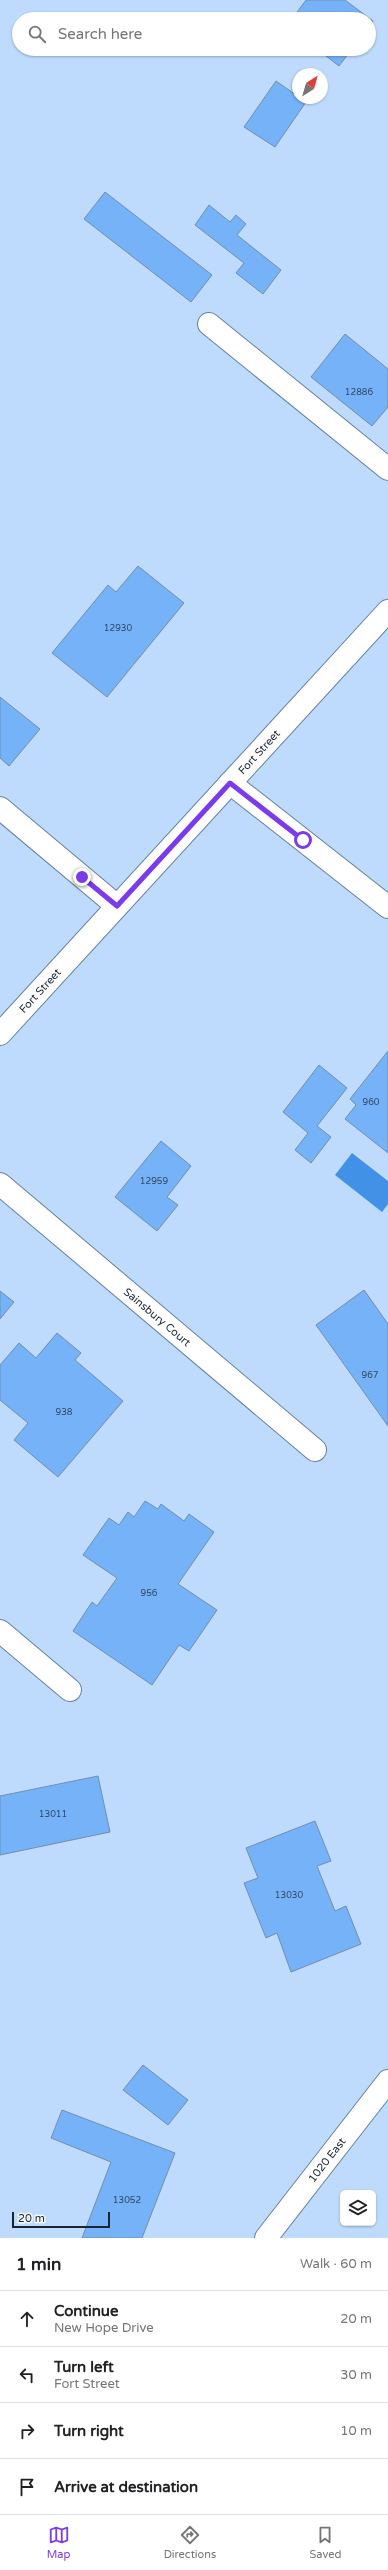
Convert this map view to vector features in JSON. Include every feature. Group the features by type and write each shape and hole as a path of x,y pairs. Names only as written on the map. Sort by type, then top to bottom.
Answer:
{"street":[{"path":"209,324 388,469"},
{"name":"Fort Street","path":"0,1034 388,611"},
{"path":"230,783 388,907"},
{"path":"0,808 117,906"},
{"name":"Sainsbury Court","path":"0,1184 315,1450"},
{"path":"0,1631 70,1690"},
{"name":"1020 East","path":"266,2238 388,2081"}],"water":[{"path":"352,1153 388,1181 388,1204 382,1212 335,1175"}],"building":[{"path":"306,0 345,0 361,12 297,12"},
{"path":"326,56 347,56 339,66"},
{"path":"276,81 292,92 292,104 305,104 275,147 244,127"},
{"path":"105,192 212,275 191,302 84,219"},
{"path":"209,205 230,222 236,215 246,224 237,235 281,270 263,294 236,273 244,263 195,225"},
{"path":"345,334 388,369 388,407 372,426 311,377"},
{"path":"138,566 184,603 107,697 52,653 108,585 116,592"},
{"path":"0,697 40,729 9,766 0,758"},
{"path":"388,1051 388,1153 345,1119 356,1105 350,1099"},
{"path":"319,1065 347,1088 317,1126 331,1137 311,1163 295,1150 308,1133 283,1112"},
{"path":"161,1141 191,1166 167,1197 178,1205 157,1231 115,1197"},
{"path":"364,1290 388,1324 388,1426 316,1325"},
{"path":"0,1291 14,1302 0,1319"},
{"path":"57,1333 81,1353 75,1360 123,1401 58,1477 14,1440 28,1423 0,1400 0,1365 19,1343 36,1358"},
{"path":"145,1501 158,1509 161,1504 184,1521 189,1514 214,1532 178,1584 217,1610 189,1651 179,1645 152,1685 73,1631 92,1602 97,1606 117,1578 83,1555 109,1518 119,1525 128,1512 134,1517"},
{"path":"98,1776 110,1832 0,1855 0,1796"},
{"path":"315,1821 331,1861 317,1866 335,1911 346,1906 361,1944 291,1972 277,1933 266,1938 244,1883 258,1878 246,1848"},
{"path":"143,2065 188,2100 168,2125 123,2090"},
{"path":"62,2110 175,2153 142,2238 82,2238 111,2162 51,2138"}],"route":[{"path":"82,877 117,906 230,783 303,840"}]}
